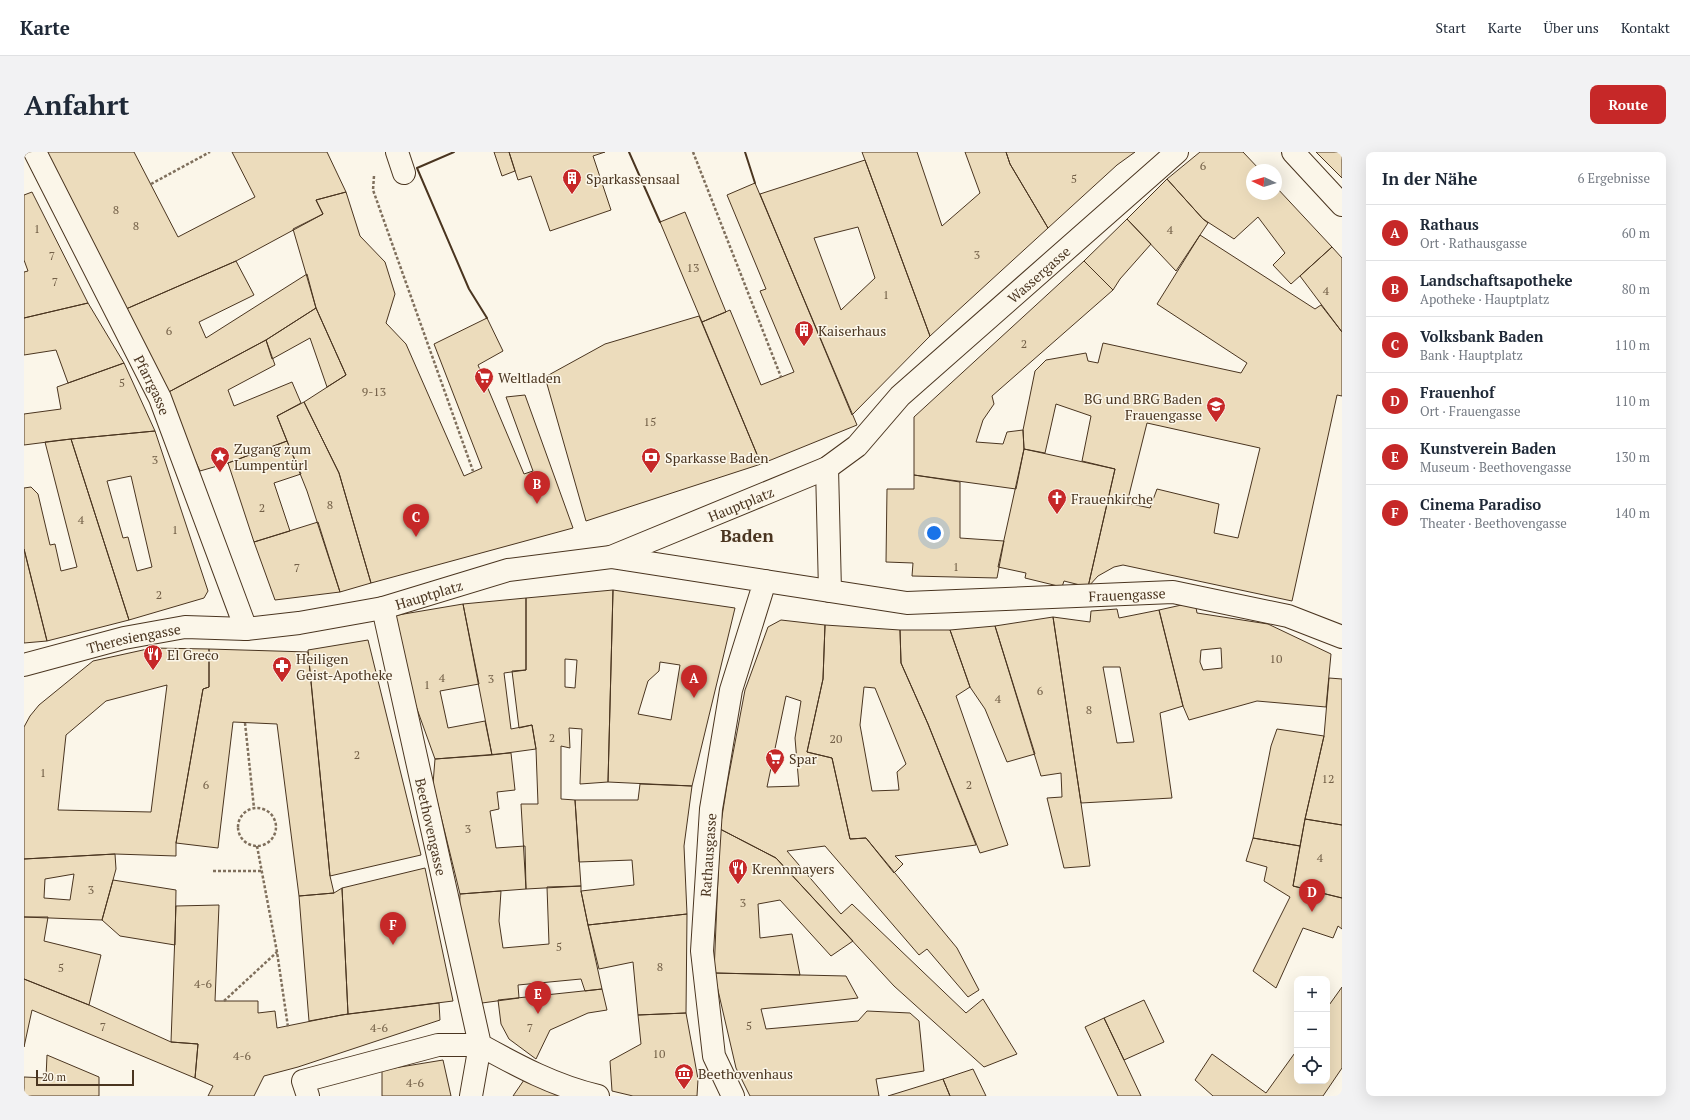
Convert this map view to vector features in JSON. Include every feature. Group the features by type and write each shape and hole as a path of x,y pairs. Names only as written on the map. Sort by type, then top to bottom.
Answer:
{"street":[{"name":"Pfarrgasse","path":"35,152 160,398 246,629"},
{"path":"397,152 404,172"},
{"name":"Wassergasse","path":"900,396 1177,152"},
{"path":"1293,152 1342,205"},
{"name":"Hauptplatz","path":"246,629 299,623 382,608 508,570 611,557 827,468 857,446 900,396"},
{"path":"827,468 830,591"},
{"name":"Hauptplatz","path":"611,557 907,603"},
{"name":"Rathausgasse","path":"733,1096 714,1056 702,951 711,809 731,690 765,581"},
{"name":"Frauengasse","path":"907,603 1174,592 1288,616 1342,637"},
{"name":"Beethovengasse","path":"382,608 480,1045 471,1096"},
{"name":"Theresiengasse","path":"24,665 124,638 185,627 246,629"},
{"path":"303,1081 438,1045 480,1045 527,1071 579,1092 598,1096"}],"path":[{"path":"151,184 210,152"},
{"path":"693,152 781,377"},
{"path":"374,175 373,190 473,471"},
{"path":"245,723 254,808"},
{"path":"254,808 266,810 271,814 276,825 273,837 263,845 257,846 251,845 241,838 238,826 242,814 247,810 254,808"},
{"path":"257,846 263,871 277,952 288,1026"},
{"path":"213,871 263,871"},
{"path":"224,1001 277,952"}],"building":[{"path":"47,152 134,152 178,237 255,197 232,152 327,152 346,192 316,200 323,214 236,261 126,309"},
{"path":"494,152 509,152 515,171 502,176"},
{"name":"Sparkassensaal","path":"509,152 605,152 593,156 611,210 550,231 531,176 518,180"},
{"path":"862,152 917,152 942,226 980,193 965,152 1006,152 1010,164 1048,228 930,336"},
{"path":"1006,152 1135,152 1117,165 1048,228 1010,164"},
{"path":"1200,152 1243,152 1254,164 1246,164 1246,200 1282,200 1282,193 1332,247 1291,284 1273,265 1285,253 1258,217 1234,239 1203,219 1167,179"},
{"path":"1316,152 1342,152 1342,178"},
{"path":"865,160 930,336 852,415 760,194","holes":["858,227 875,278 841,310 814,238"]},
{"path":"1167,179 1208,223 1176,271 1127,219"},
{"name":"Kaiserhaus","path":"755,183 857,425 761,464 702,322 730,310 761,385 794,372 760,291 766,289 727,195"},
{"path":"32,192 88,303 24,318 24,272 28,271 24,260 24,195"},
{"path":"346,192 360,236 385,262 395,294 386,323 406,344 464,476 482,468 434,344 487,318 503,351 478,365 524,474 533,471 506,397 525,395 573,528 371,583 339,473 304,402 346,375 316,308 293,229 323,214 316,200"},
{"path":"685,212 726,312 702,322 660,222"},
{"path":"1127,219 1151,244 1120,279 1113,290 1084,261"},
{"name":"BG und BRG Baden Frauengasse","path":"1200,235 1315,309 1321,305 1342,332 1342,396 1337,395 1292,601 1123,565 1114,567 1098,576 1088,587 1115,469 1082,461 1091,416 1056,404 1045,453 1024,449 1023,430 1035,371 1046,360 1086,353 1088,361 1098,363 1103,343 1241,373 1247,363 1157,304","holes":["1147,423 1260,448 1238,538 1214,533 1219,504 1157,489 1150,508 1127,503"]},
{"path":"1332,247 1342,258 1342,332 1300,276"},
{"path":"236,261 254,295 199,322 206,338 307,274 316,308 266,340 165,394 126,309"},
{"path":"1084,261 1113,290 992,396 994,404 983,420 976,442 1003,444 1007,432 1023,430 1024,449 1016,489 914,475 914,417"},
{"path":"88,303 124,363 68,383 56,350 24,355 24,318"},
{"path":"316,308 346,375 327,387 310,338 272,359 266,340"},
{"path":"699,316 761,464 586,521 545,377 605,344"},
{"path":"266,340 275,365 228,390 234,406 292,382 301,403 277,416 287,441 228,463 200,471 165,394"},
{"path":"124,363 155,431 24,445 24,414 61,409 57,387"},
{"path":"304,402 339,473 371,583 340,592 307,491 277,416"},
{"path":"155,431 208,591 204,598 129,620 71,439","holes":["131,476 152,567 137,571 128,537 123,538 107,481"]},
{"path":"71,439 129,620 47,641 24,549 24,488 31,487 38,494 50,545 55,544 61,571 77,567 45,442"},
{"path":"287,441 301,474 274,483 290,531 254,542 228,463"},
{"name":"Frauenkirche","path":"1024,449 1115,469 1088,587 1064,581 1062,587 1025,578 1026,573 998,567"},
{"path":"914,475 960,482 960,538 1004,541 997,578 912,576 913,563 886,562 887,489 914,489"},
{"path":"318,522 340,592 275,600 254,542"},
{"path":"24,549 47,641 24,643"},
{"path":"613,590 608,782 580,784 582,729 569,728 570,748 561,746 561,799 575,800 581,886 526,889 521,804 538,804 536,749 532,725 519,728 512,671 526,670 526,598","holes":["565,659 577,660 575,688 565,687"]},
{"path":"613,590 735,608 692,786 608,782","holes":["660,662 680,665 671,720 638,714 648,681 659,671"]},
{"path":"526,598 526,670 504,673 511,729 532,725 536,749 492,755 463,604"},
{"path":"1195,602 1197,613 1268,624 1331,654 1326,707 1257,701 1189,720 1183,706 1159,610","holes":["1221,648 1222,668 1203,670 1200,662 1201,650"]},
{"path":"463,604 479,684 440,691 448,728 485,721 492,755 435,759 403,670 392,616"},
{"path":"1117,609 1119,618 1159,610 1183,706 1160,713 1172,798 1081,803 1053,617 1090,622 1091,611","holes":["1103,667 1120,667 1134,742 1117,743"]},
{"path":"1053,617 1090,866 1064,868 1047,798 1062,797 1061,773 1041,776 995,626"},
{"path":"781,620 825,625 823,679 807,752 832,758 850,839 866,838 957,948 979,990 968,997 927,949 919,955 825,846 787,851 841,914 852,904 966,1013 983,999 1017,1054 984,1067 894,986 776,858 720,829 745,690 768,627","holes":["786,696 801,701 795,738 799,786 767,787"]},
{"path":"825,625 900,630 901,663 928,724 976,845 895,856 903,864 894,873 866,838 850,839 832,758 807,752 823,679","holes":["864,687 875,688 906,764 897,772 899,790 872,791 860,725"]},
{"path":"995,626 1035,754 1007,762 985,709 970,687 950,630"},
{"path":"900,630 950,630 970,687 956,696 1008,845 980,853 928,724 901,663"},
{"path":"368,640 421,855 330,876 308,650"},
{"path":"152,648 209,649 209,687 203,689 176,843 176,856 115,854 24,859 24,727 30,716 39,705 93,661","holes":["167,685 151,812 58,810 66,735 106,701"]},
{"path":"209,649 308,652 330,876 334,893 299,896 277,724 233,722 218,848 176,843 203,689 209,687"},
{"path":"1329,678 1342,679 1342,825 1305,819 1324,736"},
{"path":"1277,729 1324,736 1300,846 1253,838 1271,746"},
{"path":"511,753 515,790 497,792 499,809 490,811 496,848 525,846 526,889 460,894 433,784 435,759"},
{"path":"640,784 692,786 684,846 687,914 588,925 581,891 634,885 632,860 579,862 575,800 638,800"},
{"path":"1305,819 1342,825 1342,898 1293,886"},
{"path":"720,829 776,858 853,941 831,956 780,900 758,904 760,938 792,934 800,975 714,973"},
{"path":"1253,838 1300,846 1293,886 1342,898 1342,929 1338,926 1333,938 1303,928 1276,988 1253,971 1290,897 1264,881 1267,867 1246,861"},
{"path":"115,854 116,869 102,920 24,917 24,859","holes":["74,874 70,900 44,898 45,879"]},
{"path":"425,868 453,1001 348,1014 342,888"},
{"path":"113,880 176,890 175,945 120,936 102,920"},
{"path":"581,886 602,989 585,991 581,979 518,985 519,998 482,1003 469,980 459,921 460,894 501,891 499,921 503,948 549,944 547,887"},
{"path":"342,888 348,1014 309,1021 299,896 334,893"},
{"path":"219,905 215,1001 258,1001 258,1013 275,1011 277,1028 341,1015 439,1003 440,1020 298,1067 264,1076 254,1096 208,1096 213,1086 195,1078 198,1044 171,1042 176,906"},
{"path":"687,914 686,1013 638,1015 633,962 599,969 588,925"},
{"path":"24,917 48,917 44,941 101,955 89,1005 24,979"},
{"path":"714,973 846,976 858,998 761,1009 766,1029 858,1021 867,1011 910,1013 919,1021 924,1071 876,1079 879,1096 750,1096 736,1068"},
{"path":"24,979 89,1005 171,1042 198,1044 195,1078 32,1010 24,1047"},
{"path":"1342,987 1342,1068 1323,1096 1213,1096 1195,1080 1212,1054 1266,1093 1294,1054 1294,1084 1330,1084 1330,1004"},
{"path":"602,989 607,1010 588,1013 550,1030 536,1059 509,1039 501,1024 498,1000"},
{"path":"1144,1000 1164,1042 1124,1060 1104,1018"},
{"name":"Beethovenhaus","path":"686,1013 698,1079 697,1096 633,1096 612,1091 610,1061 641,1044 638,1015"},
{"path":"1104,1018 1141,1096 1118,1096 1085,1027"},
{"path":"47,1055 99,1077 99,1096 24,1096 24,1077 46,1078"},
{"path":"443,1060 451,1096 382,1096 382,1070"},
{"path":"973,1069 986,1096 950,1096 943,1079"},
{"path":"943,1079 950,1096 888,1096"},
{"path":"524,1080 564,1096 513,1096"}],"wall":[{"path":"454,152 417,168 469,289 487,318"},
{"path":"629,152 660,222"},
{"path":"745,152 755,183"}],"place":[{"name":"Sparkassensaal","path":"572,195"},
{"name":"Kaiserhaus","path":"804,347"},
{"name":"Weltladen","path":"484,394"},
{"name":"BG und BRG Baden Frauengasse","path":"1216,423"},
{"name":"Zugang zum Lumpentürl","path":"220,473"},
{"name":"Sparkasse Baden","path":"651,474"},
{"name":"Landschaftsapotheke","path":"537,504"},
{"name":"Frauenkirche","path":"1057,515"},
{"name":"Volksbank Baden","path":"416,537"},
{"name":"El Greco","path":"153,671"},
{"name":"Heiligen Geist-Apotheke","path":"282,683"},
{"name":"Rathaus","path":"694,698"},
{"name":"Spar","path":"775,775"},
{"name":"Krennmayers","path":"738,885"},
{"name":"Frauenhof","path":"1312,912"},
{"name":"Cinema Paradiso","path":"393,945"},
{"name":"Kunstverein Baden","path":"538,1014"},
{"name":"Beethovenhaus","path":"684,1090"}],"district":[{"name":"Baden","path":"747,535"}]}
